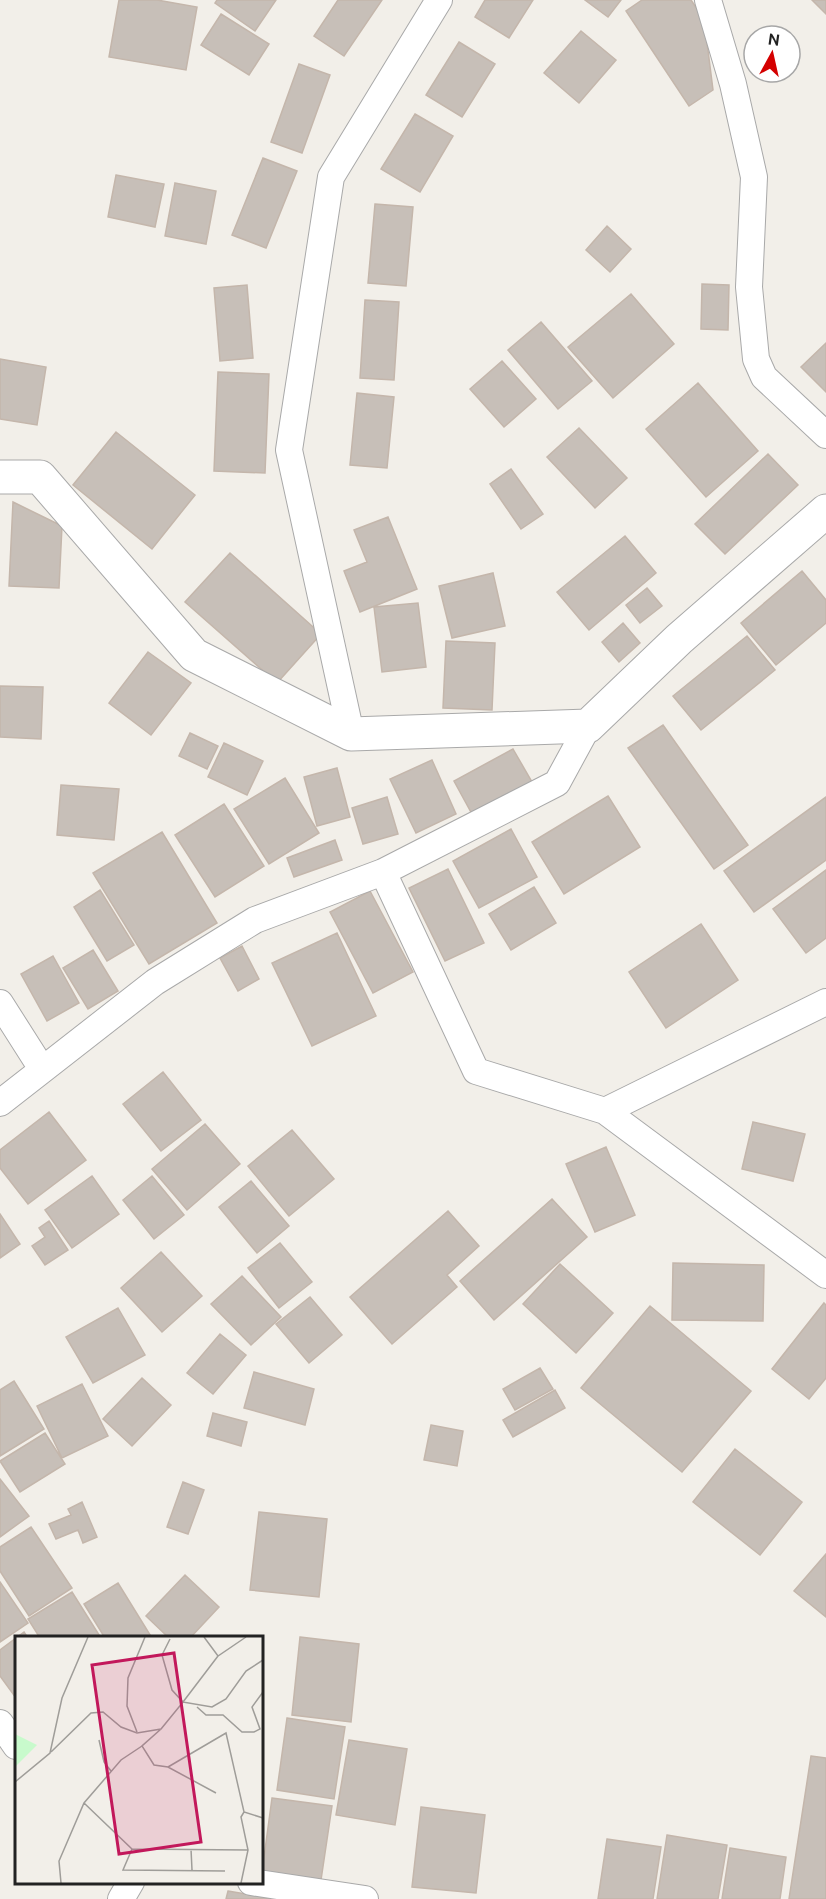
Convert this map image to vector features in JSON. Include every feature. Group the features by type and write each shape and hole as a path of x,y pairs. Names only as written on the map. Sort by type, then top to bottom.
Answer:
{"street":[{"path":"351,734 289,450 331,177 439,0"},
{"path":"708,0 733,84 754,177 749,287 756,359 764,377 826,435"},
{"path":"0,477 40,477 194,655 351,734 588,726"},
{"path":"0,1103 155,982 255,920 383,872 557,783 588,726 679,639 826,511"},
{"path":"383,872 476,1071 605,1111 826,1275"},
{"path":"605,1111 826,1002"},
{"path":"0,1003 42,1069"},
{"path":"0,1723 15,1745"},
{"path":"121,1899 130,1884"},
{"path":"262,1884 365,1899"}],"building":[{"path":"119,0 157,0 197,7 186,70 109,57"},
{"path":"217,0 276,0 255,31 215,3"},
{"path":"338,0 382,0 344,56 314,36"},
{"path":"485,0 533,0 509,38 475,17"},
{"path":"585,0 621,0 608,17"},
{"path":"642,0 691,0 704,19 713,90 689,106 626,11"},
{"path":"812,0 826,0 826,14"},
{"path":"221,14 269,44 249,75 201,45"},
{"path":"581,31 616,60 579,103 544,73"},
{"path":"459,42 495,64 462,117 426,95"},
{"path":"299,64 330,75 302,153 271,142"},
{"path":"415,114 453,136 420,192 381,169"},
{"path":"263,158 297,171 266,248 232,235"},
{"path":"116,175 164,184 155,227 108,217"},
{"path":"175,183 216,191 206,244 165,236"},
{"path":"375,204 413,207 406,286 368,283"},
{"path":"607,226 631,249 610,272 586,250"},
{"path":"702,284 729,285 728,330 701,329"},
{"path":"247,285 253,358 220,361 214,288"},
{"path":"631,294 674,344 613,398 568,347"},
{"path":"365,300 399,302 394,380 360,378"},
{"path":"541,322 592,381 558,409 508,350"},
{"path":"826,343 826,392 801,367"},
{"path":"0,359 46,367 37,425 0,419"},
{"path":"502,361 536,399 504,427 470,389"},
{"path":"218,372 269,374 265,473 214,471"},
{"path":"698,383 758,451 706,497 646,429"},
{"path":"357,393 394,397 387,468 350,465"},
{"path":"579,428 627,478 595,508 547,457"},
{"path":"116,432 195,495 152,549 73,485"},
{"path":"768,454 798,485 725,554 695,524"},
{"path":"511,469 543,514 521,529 490,484"},
{"path":"13,502 62,526 59,588 9,586"},
{"path":"388,517 417,589 360,612 344,571 367,562 354,530"},
{"path":"625,536 656,573 589,630 557,592"},
{"path":"230,553 321,634 277,683 185,602"},
{"path":"802,571 826,600 826,623 776,665 741,623"},
{"path":"493,573 505,626 452,638 439,586"},
{"path":"647,588 662,606 640,623 626,605"},
{"path":"418,603 426,667 382,672 374,607"},
{"path":"623,623 640,643 619,662 602,642"},
{"path":"747,636 775,670 701,730 673,696"},
{"path":"446,641 495,643 492,710 443,708"},
{"path":"148,652 191,683 151,735 109,703"},
{"path":"0,686 43,687 41,739 0,737"},
{"path":"663,725 748,845 714,869 628,748"},
{"path":"190,733 218,746 207,769 179,756"},
{"path":"224,743 263,761 247,795 208,777"},
{"path":"513,749 532,782 472,814 454,781"},
{"path":"432,760 456,814 416,833 390,779"},
{"path":"337,768 350,817 317,826 304,777"},
{"path":"285,778 319,833 269,864 234,809"},
{"path":"61,785 119,789 114,840 57,835"},
{"path":"608,796 640,847 564,894 532,842"},
{"path":"387,797 398,834 363,844 352,808"},
{"path":"826,797 826,860 754,912 724,871"},
{"path":"224,804 264,866 215,897 175,835"},
{"path":"511,829 537,877 479,908 453,861"},
{"path":"162,832 217,923 149,964 93,873"},
{"path":"335,840 342,860 294,877 287,858"},
{"path":"448,869 484,943 445,961 409,888"},
{"path":"826,870 826,938 806,953 773,909"},
{"path":"534,887 556,923 511,950 489,914"},
{"path":"100,890 134,945 107,961 74,907"},
{"path":"370,891 413,972 373,993 330,912"},
{"path":"701,924 738,980 666,1028 629,972"},
{"path":"337,933 376,1016 312,1046 272,963"},
{"path":"242,946 259,979 238,991 220,958"},
{"path":"93,950 118,991 88,1009 63,968"},
{"path":"53,956 79,1003 47,1021 21,974"},
{"path":"163,1072 201,1120 161,1151 123,1104"},
{"path":"49,1112 86,1160 28,1204 0,1168 0,1150"},
{"path":"753,1122 805,1134 793,1181 742,1169"},
{"path":"205,1124 240,1164 187,1210 152,1169"},
{"path":"292,1130 334,1179 289,1216 248,1166"},
{"path":"606,1147 635,1215 595,1232 566,1164"},
{"path":"92,1176 119,1214 72,1248 45,1210"},
{"path":"152,1176 184,1215 154,1239 123,1200"},
{"path":"251,1181 289,1226 257,1253 219,1207"},
{"path":"552,1199 587,1237 494,1320 460,1281"},
{"path":"448,1211 479,1246 447,1275 457,1287 392,1344 350,1297"},
{"path":"0,1214 20,1244 0,1258"},
{"path":"49,1221 68,1250 45,1265 32,1246 45,1237 39,1228"},
{"path":"280,1243 312,1282 279,1308 248,1268"},
{"path":"161,1252 202,1296 162,1332 121,1288"},
{"path":"673,1263 764,1265 763,1321 672,1320"},
{"path":"560,1264 613,1313 576,1353 523,1304"},
{"path":"242,1276 281,1317 251,1345 211,1304"},
{"path":"310,1297 342,1335 309,1363 276,1324"},
{"path":"824,1303 826,1305 826,1378 809,1399 772,1369"},
{"path":"650,1306 751,1391 682,1472 581,1388"},
{"path":"118,1308 145,1355 93,1383 66,1337"},
{"path":"220,1334 246,1355 213,1394 187,1373"},
{"path":"540,1368 553,1389 515,1410 503,1389"},
{"path":"254,1372 314,1389 305,1425 244,1408"},
{"path":"142,1378 171,1405 132,1446 103,1419"},
{"path":"14,1381 44,1429 0,1456 0,1390"},
{"path":"82,1384 108,1436 62,1458 37,1406"},
{"path":"555,1390 565,1408 513,1437 503,1420"},
{"path":"213,1413 247,1422 241,1446 207,1436"},
{"path":"431,1425 463,1431 457,1466 424,1460"},
{"path":"45,1433 65,1464 20,1492 0,1461"},
{"path":"735,1449 802,1502 760,1555 693,1502"},
{"path":"0,1479 29,1516 0,1537"},
{"path":"183,1482 204,1490 188,1534 167,1527"},
{"path":"82,1502 97,1537 83,1543 78,1530 56,1539 49,1524 71,1515 68,1509"},
{"path":"259,1512 327,1519 319,1597 250,1590"},
{"path":"31,1527 72,1588 29,1616 0,1571 0,1547"},
{"path":"826,1554 826,1617 794,1591"},
{"path":"185,1575 219,1607 192,1636 167,1636 146,1616"},
{"path":"0,1582 28,1623 0,1642"},
{"path":"118,1583 151,1636 104,1636 84,1604"},
{"path":"72,1592 100,1636 39,1636 28,1619"},
{"path":"300,1637 359,1644 351,1722 292,1715"},
{"path":"15,1639 15,1697 0,1676 0,1650"},
{"path":"287,1718 345,1727 334,1799 277,1790"},
{"path":"349,1740 407,1749 395,1825 336,1815"},
{"path":"811,1756 826,1758 826,1899 789,1899"},
{"path":"272,1798 332,1806 321,1880 262,1872"},
{"path":"421,1807 485,1815 476,1893 412,1887"},
{"path":"667,1835 727,1845 718,1899 657,1899"},
{"path":"607,1839 661,1847 653,1899 598,1899"},
{"path":"730,1848 786,1857 780,1899 722,1899"},
{"path":"228,1891 275,1899 226,1899"}]}
